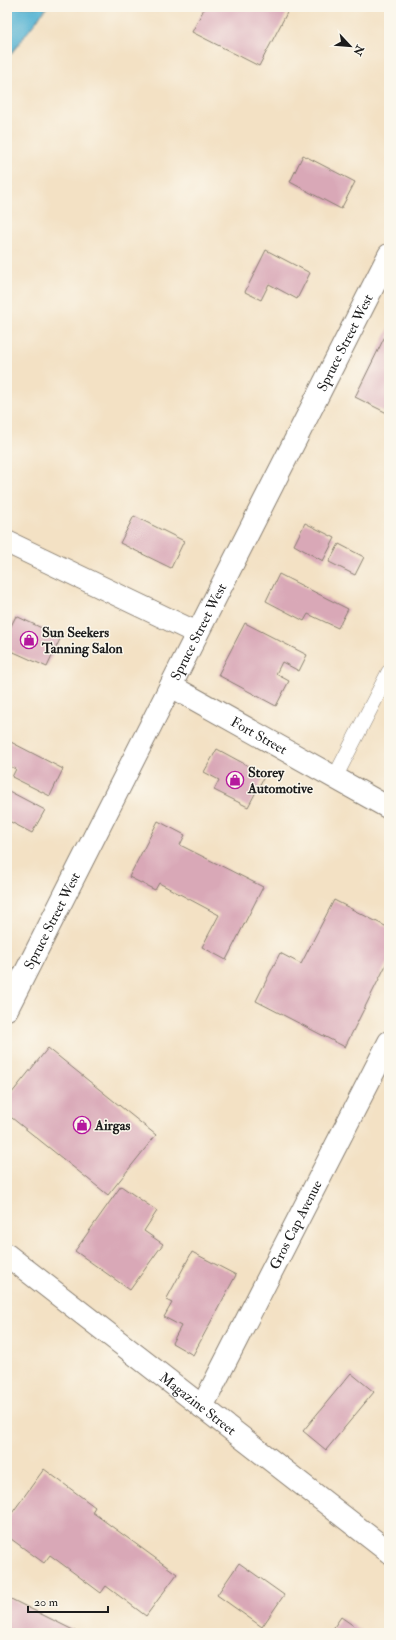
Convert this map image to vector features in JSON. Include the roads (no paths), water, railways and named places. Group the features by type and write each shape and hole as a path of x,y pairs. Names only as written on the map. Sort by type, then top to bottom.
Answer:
{"street":[{"name":"Spruce Street West","path":"7,1009 389,255"},
{"path":"7,542 197,633"},
{"name":"Fort Street","path":"171,686 389,808"},
{"name":"Gros Cap Avenue","path":"202,1407 389,1042"},
{"name":"Magazine Street","path":"7,1255 389,1552"}],"lane":[{"path":"335,778 389,672"}],"water":[{"path":"7,7 47,7 7,59"}],"place":[{"name":"Sun Seekers Tanning Salon","path":"29,640"},
{"name":"Storey Automotive","path":"235,780"},
{"name":"Airgas","path":"82,1125"}]}
